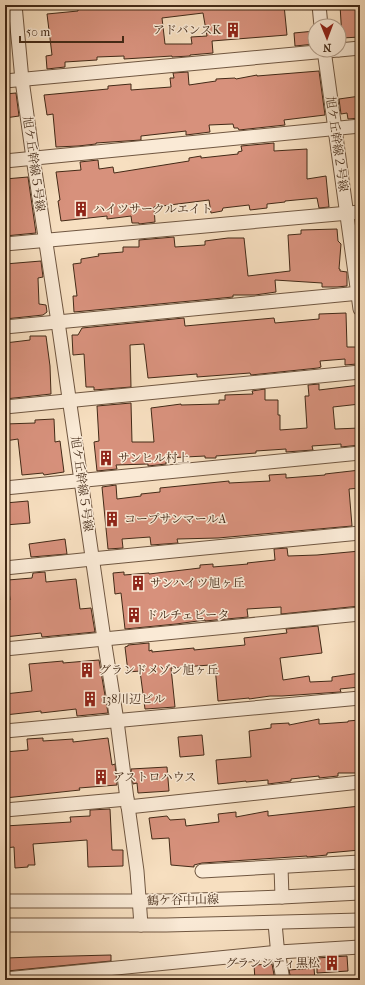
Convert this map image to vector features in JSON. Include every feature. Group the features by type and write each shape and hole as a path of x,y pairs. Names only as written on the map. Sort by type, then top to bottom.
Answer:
{"street":[{"name":"旭ケ丘幹線５号線","path":"15,5 22,80 33,158 117,721 137,871 141,925"},
{"path":"319,5 320,18"},
{"path":"347,49 360,48"},
{"path":"5,81 307,53"},
{"name":"旭ケ丘幹線２号線","path":"325,58 346,213 359,293 360,309"},
{"path":"5,161 360,126"},
{"path":"5,244 360,212"},
{"path":"5,327 359,293"},
{"path":"5,407 360,372"},
{"path":"5,488 360,453"},
{"path":"5,568 360,533"},
{"path":"5,649 360,614"},
{"path":"5,731 360,698"},
{"path":"5,810 127,803 360,782"},
{"path":"202,871 360,862"},
{"path":"280,867 282,897"},
{"name":"鶴ケ谷中山線","path":"5,902 166,900 360,893"},
{"path":"5,925 141,925 360,920"},
{"path":"275,922 276,940 283,980"},
{"path":"5,979 279,952 360,947"}],"building":[{"path":"102,5 116,5 117,8 141,5 284,5 287,35 212,41 213,53 190,56 124,59 124,56 97,57 97,60 65,62 65,67 47,69 46,56 52,55 47,14 78,11 78,7","holes":["203,13 207,36 191,37 192,44 165,44 162,18"]},
{"path":"340,5 360,5 360,37 347,38 347,18 341,18"},
{"path":"307,32 307,45 295,46 294,33"},
{"path":"319,71 325,115 284,120 285,125 239,130 238,128 234,128 233,124 209,125 210,132 186,135 186,131 141,136 141,140 96,143 78,146 56,147 53,114 47,115 44,95 108,89 108,86 131,84 131,90 171,87 170,78 174,78 173,73 188,72 189,85 216,81 216,79 236,79 257,75"},
{"path":"16,93 19,116 5,118 5,94"},
{"path":"360,96 360,118 348,119 347,113 341,114 339,99"},
{"path":"274,143 274,151 307,149 307,179 326,176 329,207 319,208 317,198 267,204 267,208 250,210 249,205 223,208 222,211 211,213 209,200 154,207 155,222 139,224 132,223 131,216 107,219 107,216 61,221 56,172 81,170 80,162 98,160 99,169 113,167 114,173 189,161 189,158 201,156 201,158 238,154 238,152 242,151 241,146"},
{"path":"28,177 36,233 5,236 5,179"},
{"path":"337,229 338,241 341,244 339,269 340,271 347,272 347,286 322,287 322,283 275,280 276,292 255,295 233,295 233,297 74,312 73,296 77,296 73,264 81,263 81,259 99,256 98,254 123,252 123,247 139,247 139,240 174,237 175,247 205,245 205,241 228,238 244,238 248,276 290,271 288,235 301,234 301,230"},
{"path":"41,261 43,277 38,278 39,304 46,305 47,312 43,315 5,319 5,264"},
{"path":"346,313 347,347 357,347 357,364 345,365 345,359 320,361 321,367 318,368 251,375 250,373 197,377 197,374 148,378 144,344 130,345 131,387 94,390 94,387 86,387 84,354 73,355 72,335 78,335 82,328 184,318 185,326 274,318 275,323 319,319 319,314"},
{"path":"30,336 46,336 50,366 51,394 5,399 5,343 30,340"},
{"path":"319,384 319,390 360,385 360,404 333,407 335,429 360,428 360,445 341,447 341,444 312,446 313,450 286,452 286,449 256,451 256,453 216,456 216,458 205,458 205,456 166,458 166,464 148,466 148,464 116,465 117,469 97,471 94,442 99,441 97,406 131,403 132,442 154,442 151,408 181,404 219,404 219,400 225,400 225,395 253,394 252,391 265,389 265,400 278,400 280,430 307,428 305,396 309,396 308,385"},
{"path":"54,419 55,442 60,441 64,472 44,475 43,473 22,475 18,439 5,441 5,424 35,423 35,420"},
{"path":"360,470 360,488 349,489 352,526 218,538 177,539 178,543 151,545 150,537 122,539 123,548 108,549 102,487 116,485 117,499 160,492 160,488 229,481 229,483 270,481 269,475 286,474 286,478 325,475"},
{"path":"28,501 30,523 5,525 5,503"},
{"path":"65,539 67,554 31,557 29,544"},
{"path":"287,548 288,556 360,551 360,606 281,614 281,607 247,609 248,617 125,629 121,593 115,594 113,573 124,572 124,575 149,574 200,568 200,565 213,564 213,567 248,564 247,563 275,560 274,549"},
{"path":"45,572 46,582 76,579 80,609 91,608 95,632 42,637 41,633 5,637 5,600 10,600 8,580 32,578 33,573"},
{"path":"318,626 322,653 280,658 283,680 309,676 310,682 332,681 332,677 360,673 360,687 340,689 341,692 218,701 215,666 210,667 210,665 171,668 175,707 145,709 140,671 128,672 125,647 128,645 149,643 149,651 152,650 152,652 245,645 244,638 287,633 286,629"},
{"path":"99,660 108,713 77,716 76,709 5,715 5,694 32,691 29,664"},
{"path":"319,719 319,724 360,720 360,773 338,773 338,776 319,778 319,776 291,779 291,781 268,784 268,780 218,784 216,760 251,757 249,731 271,728 271,724 289,723 289,725"},
{"path":"202,735 204,755 180,757 178,737"},
{"path":"43,738 43,741 73,739 73,742 108,738 112,765 115,764 117,785 79,788 80,790 5,798 5,752 28,750 27,739"},
{"path":"167,767 169,791 138,793 137,783 133,784 131,769"},
{"path":"360,806 360,850 327,853 327,855 307,857 202,863 194,865 194,867 171,865 169,838 152,839 149,818 167,816 170,820 185,819 186,826 219,822 218,814 236,812 236,817 268,811 268,816"},
{"path":"110,809 112,850 123,850 123,866 88,867 87,840 33,844 35,865 28,865 28,867 15,868 14,847 5,848 5,826 71,822 70,817 90,816 90,810"},
{"path":"111,955 111,961 7,971 7,958"},
{"name":"グランシティ黒松","path":"347,956 348,971 317,973 317,958"},
{"path":"272,964 275,980 255,980 254,965"},
{"path":"314,968 315,980 291,980 289,970"}],"place":[{"name":"アドバンスK","path":"233,30"},
{"name":"ハイツサークルエイト","path":"81,209"},
{"name":"サンヒル村上","path":"106,458"},
{"name":"コープサンマールA","path":"112,519"},
{"name":"サンハイツ旭ヶ丘","path":"138,583"},
{"name":"ドルチェビータ","path":"134,615"},
{"name":"グランドメゾン旭ヶ丘","path":"87,670"},
{"name":"138川辺ビル","path":"90,699"},
{"name":"アストロハウス","path":"101,777"},
{"name":"グランシティ黒松","path":"332,963"}]}
